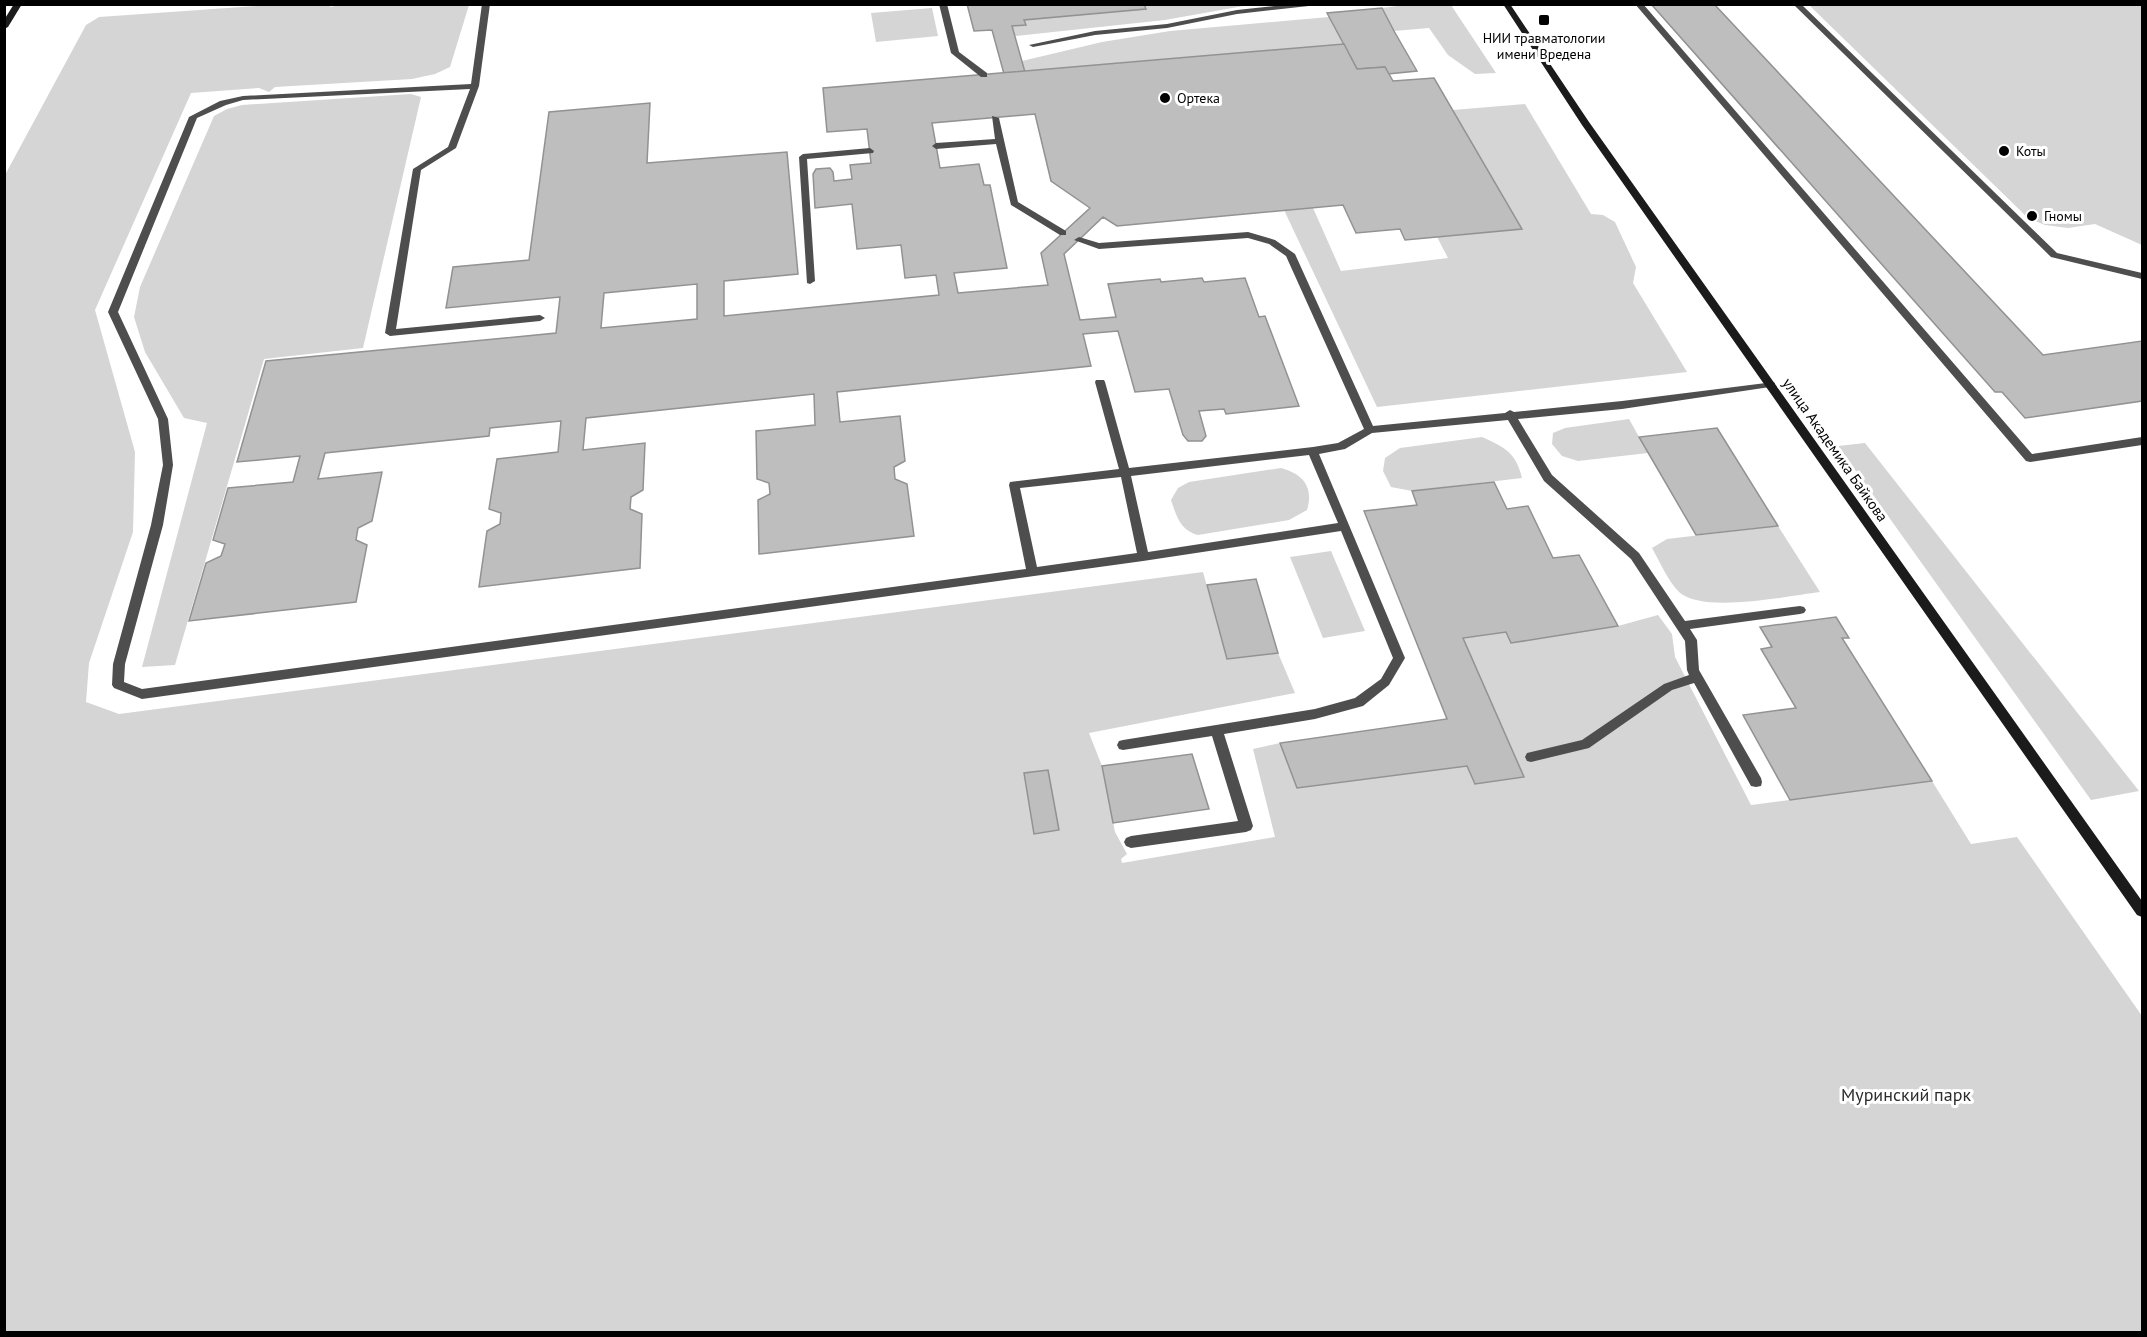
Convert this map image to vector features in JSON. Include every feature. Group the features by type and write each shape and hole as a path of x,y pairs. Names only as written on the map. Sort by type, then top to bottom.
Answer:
{"street":[{"name":"улица Академика Байкова","path":"1506,4 1585,123 2142,911"},
{"path":"4,27 18,5"}],"lane":[{"path":"18,5 23,4"},
{"path":"486,4 476,86 452,148 417,169 390,333 540,318"},
{"path":"943,4 955,53 984,75"},
{"path":"1033,45 1095,33 1167,26 1237,12 1324,4"},
{"path":"1638,4 2030,458 2142,441"},
{"path":"1796,4 2054,255 2142,276"},
{"path":"476,86 243,98 223,103 194,117 114,312 162,419 168,465 157,525 119,664 118,685 142,694 1143,557 1345,526"},
{"path":"995,118 1014,203 1062,233"},
{"path":"936,146 1000,141"},
{"path":"810,281 803,158 870,151"},
{"path":"1079,240 1099,246 1248,235 1272,242 1290,254 1370,430"},
{"path":"1100,382 1125,472 1143,557"},
{"path":"1032,572 1014,485 1313,451 1341,446 1370,430 1510,414 1622,405 1770,384"},
{"path":"1510,414 1548,478 1635,556 1691,640 1693,670 1756,782"},
{"path":"1123,745 1315,714 1359,702 1385,682 1399,658 1313,451"},
{"path":"1681,626 1800,610"},
{"path":"1531,757 1585,744 1668,687 1697,677"},
{"path":"1131,842 1246,826 1217,730"}],"green space":[{"name":"Муринский парк","path":"283,4 330,5 330,7 344,4 469,5 450,67 435,74 412,79 275,87 269,92 259,88 191,93 95,310 135,452 133,532 89,663 86,702 119,714 1203,572 1227,659 1278,653 1295,693 1089,733 1102,766 1115,832 1127,854 1121,859 1122,863 1275,837 1253,749 1280,743 1297,788 1467,766 1475,784 1524,777 1463,638 1506,632 1512,643 1618,626 1658,615 1672,634 1675,657 1751,805 1932,781 1971,844 2017,837 2142,1016 2142,1332 5,1332 5,175 86,25 99,17"},
{"path":"1144,5 1249,5 1165,20 1015,36 1012,26 1026,24 1024,20"},
{"path":"1405,5 1451,5 1496,73 1475,74 1448,55 1429,28 1394,31 1382,8"},
{"path":"1809,5 2142,5 2142,245 2095,224 2068,228 2045,225 2028,218"},
{"path":"932,8 938,36 876,42 871,13"},
{"path":"1329,17 1344,44 1025,72 1022,61 1102,42 1170,31"},
{"path":"411,94 421,97 363,348 264,359 175,665 142,667 207,423 184,418 145,352 134,317 140,287 214,116 242,105"},
{"path":"1525,104 1591,214 1603,215 1615,222 1636,267 1633,283 1687,372 1377,407 1284,210 1313,208 1341,271 1448,258 1437,237 1521,229 1453,110"},
{"path":"1629,419 1648,453 1578,461 1562,456 1552,444 1553,433 1565,428"},
{"path":"1482,437 1497,444 1513,456 1522,478 1412,491 1391,487 1383,471 1385,458 1400,448"},
{"path":"1865,443 2139,791 2091,800 1838,446"},
{"path":"1281,468 1301,478 1308,488 1307,510 1289,520 1198,535 1187,530 1177,517 1171,500 1178,488 1189,482"},
{"path":"1778,526 1820,592 1767,600 1725,603 1691,598 1675,588 1652,548 1667,539"},
{"path":"1331,551 1365,631 1323,638 1290,557"}],"building":[{"path":"967,4 1144,4 1146,9 1024,20 1026,25 1012,26 1025,72 1004,74 992,30 974,31"},
{"path":"1651,4 1714,4 2043,355 2142,341 2142,401 2025,418 2002,392 1995,392"},
{"path":"1382,8 1417,71 1388,74 1385,67 1357,69 1327,13"},
{"path":"1344,44 1357,69 1385,67 1393,81 1434,78 1522,229 1405,240 1400,229 1356,233 1343,205 1117,226 1103,217 1064,254 1080,320 1116,317 1108,284 1160,279 1161,282 1202,278 1204,282 1245,278 1259,317 1265,316 1299,406 1226,414 1224,409 1199,411 1206,436 1202,441 1188,441 1183,435 1169,389 1135,392 1118,331 1083,334 1091,366 837,392 840,422 900,416 905,461 894,467 895,479 907,484 914,536 759,554 758,500 770,494 769,483 757,479 756,431 815,425 814,394 586,418 583,450 645,443 643,490 631,497 630,509 642,514 640,568 479,587 487,531 500,524 501,513 489,509 497,459 558,452 561,421 490,428 489,436 325,453 318,479 382,472 372,521 358,528 356,540 367,545 356,602 189,621 206,563 221,556 225,544 213,540 228,488 293,482 300,456 237,462 266,361 556,333 560,297 446,308 453,267 529,260 549,112 650,103 647,163 787,152 798,274 724,281 724,316 939,295 936,275 905,278 901,245 857,249 852,204 815,208 813,174 816,169 830,168 834,181 852,179 850,165 871,163 867,129 827,132 823,88","holes":["1035,114 1051,181 1090,208 1041,253 1048,285 958,293 954,273 1007,268 990,185 984,185 979,164 940,168 932,123","697,284 697,319 601,328 604,293"]},
{"path":"1717,428 1778,526 1696,535 1639,437"},
{"path":"1494,482 1507,509 1528,506 1553,558 1579,555 1618,626 1511,643 1506,632 1463,638 1524,777 1475,784 1467,766 1297,788 1280,743 1447,719 1364,511 1417,505 1412,491"},
{"path":"1256,579 1278,653 1227,659 1207,585"},
{"path":"1836,617 1849,638 1842,638 1932,781 1790,800 1743,715 1796,708 1761,649 1772,647 1760,627"},
{"path":"1192,754 1209,809 1113,823 1102,766"},
{"path":"1048,770 1059,830 1034,834 1024,773"}],"place":[{"name":"НИИ травматологии имени Вредена","path":"1544,20"},
{"name":"Ортека","path":"1165,98"},
{"name":"Коты","path":"2004,151"},
{"name":"Гномы","path":"2032,216"}]}
